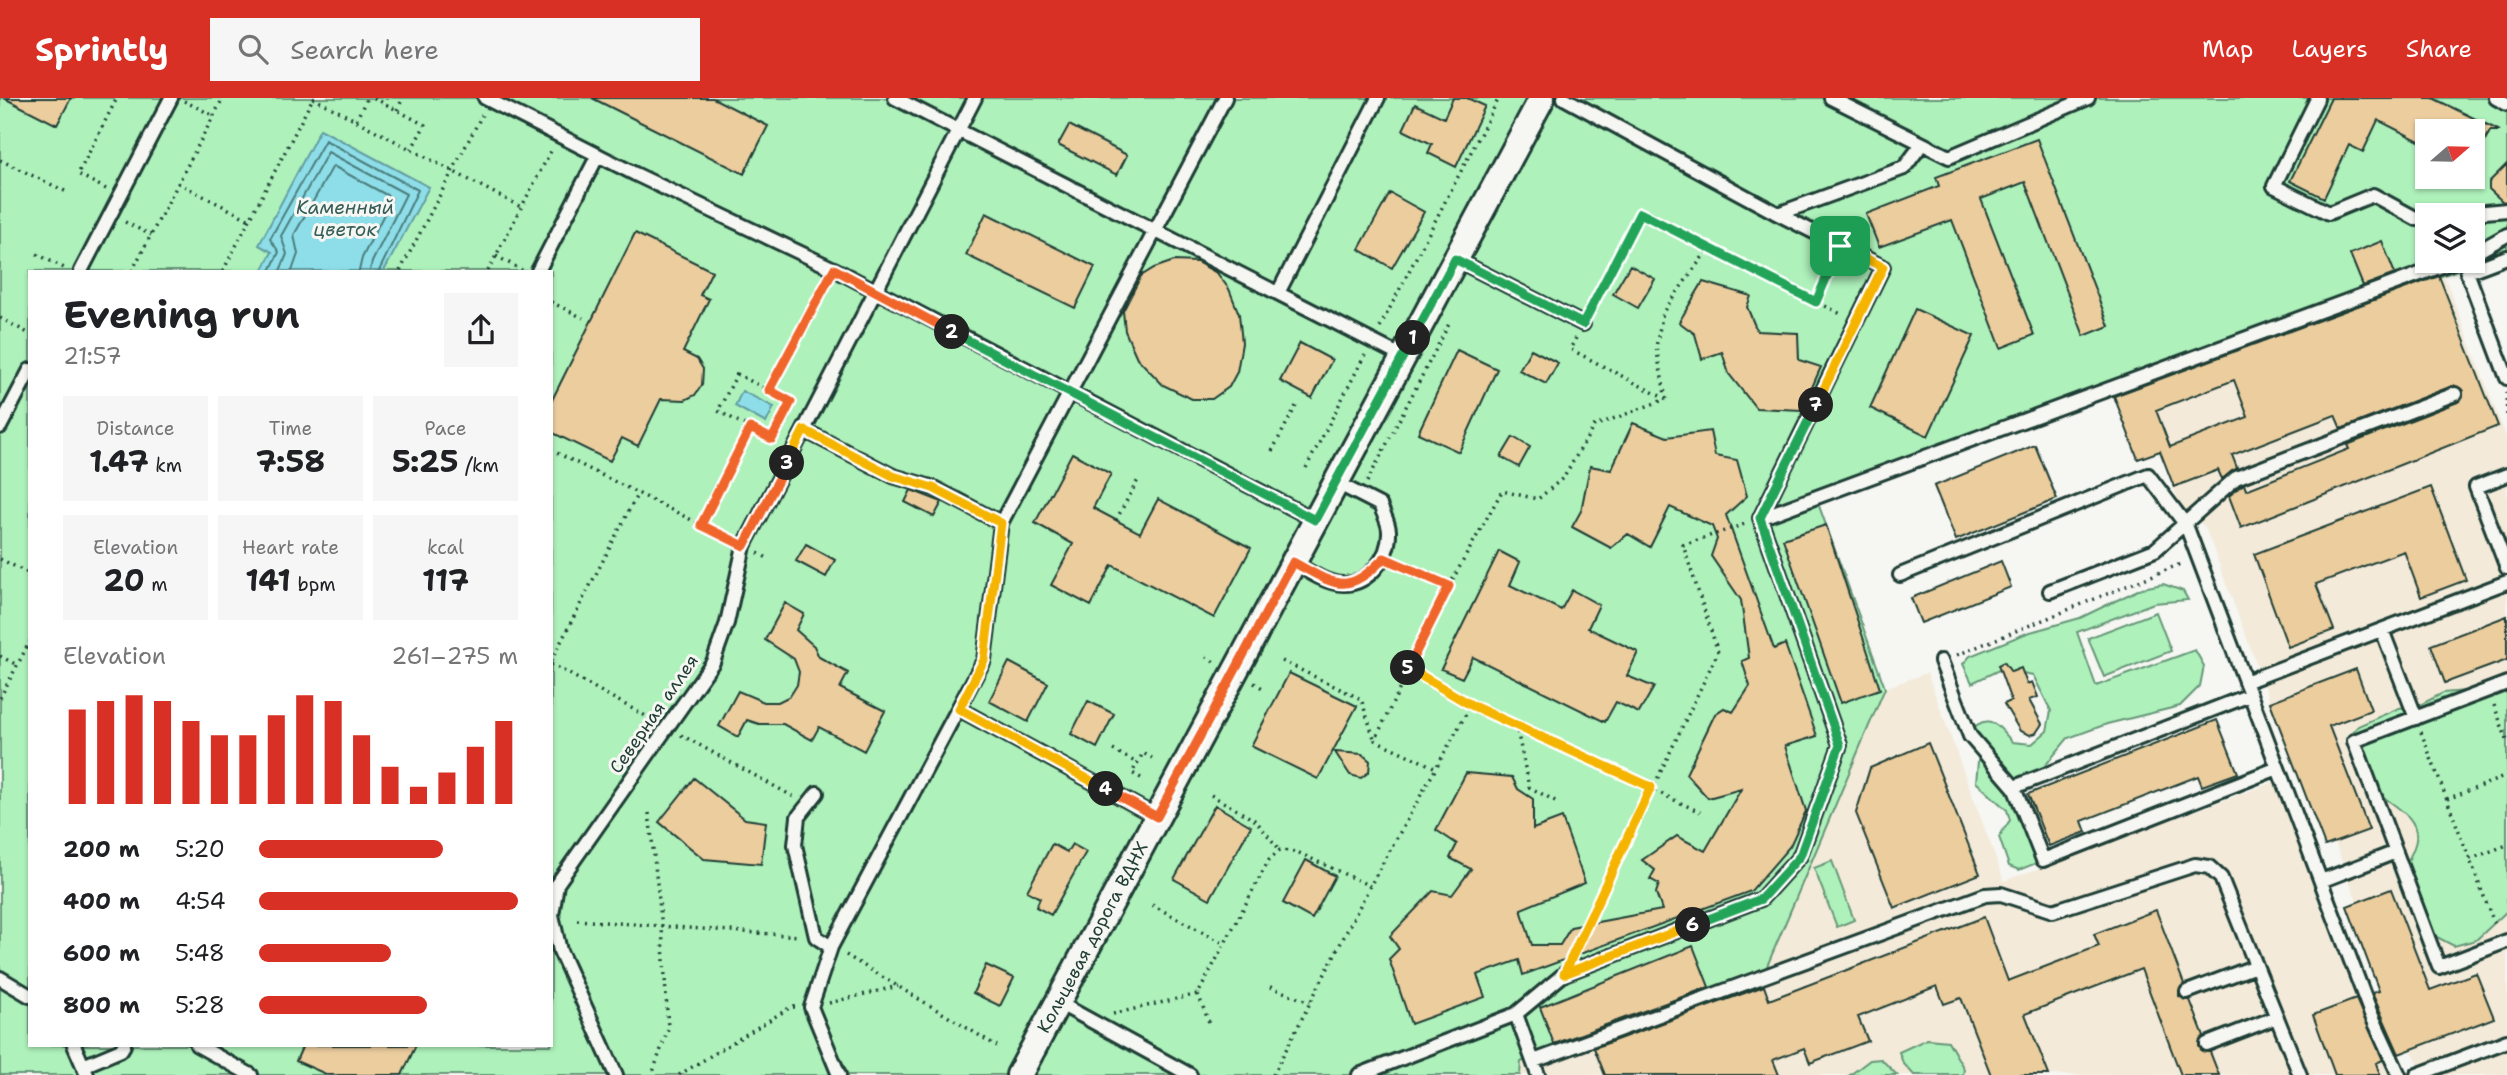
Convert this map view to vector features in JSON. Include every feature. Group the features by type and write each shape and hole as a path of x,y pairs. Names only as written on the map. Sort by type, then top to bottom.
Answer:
{"street":[{"name":"Кольцевая дорога ВДНХ","path":"1019,1075 1542,98"}],"lane":[{"path":"82,270 171,98"},
{"path":"895,98 1403,357"},
{"name":"Северная аллея","path":"553,905 557,884 713,662 727,623 744,546 975,98"},
{"path":"839,1075 811,1007 831,947 984,660 1001,523 1224,98"},
{"path":"1278,293 1378,98"},
{"path":"1359,1075 1516,1014 1564,974 1761,899 1800,856 1840,745 1760,518 1883,267 1778,214 1564,98"},
{"path":"1831,98 1949,157 2088,98"},
{"path":"2496,98 2507,104"},
{"path":"488,99 834,269 1315,520"},
{"path":"2318,99 2274,186 2329,213 2373,195 2415,218"},
{"path":"1778,214 1904,168 1922,144"},
{"path":"539,270 598,155"},
{"path":"2485,212 2507,210"},
{"path":"2485,247 2507,235"},
{"path":"2507,257 2467,272 2507,379"},
{"path":"1455,259 1583,324"},
{"path":"1760,518 2423,273"},
{"path":"0,428 28,374"},
{"path":"2049,591 2155,550 2236,478 2455,394"},
{"path":"804,430 893,476 933,488 1001,523"},
{"path":"1900,575 2148,475 2186,525 2371,1014 2399,1075"},
{"path":"2507,475 2476,487 2507,568"},
{"path":"1293,562 1325,579 1343,584 1364,579 1384,558 1390,530 1380,505 1335,482"},
{"path":"2245,682 2507,582"},
{"path":"2382,630 2416,718"},
{"path":"1941,661 1970,736 2014,787 2043,860 2278,768"},
{"path":"2507,683 2354,741 2439,967 2504,942 2507,957"},
{"path":"2014,787 2250,695"},
{"path":"959,709 1157,817"},
{"path":"817,793 798,817 795,845 816,937 831,947"},
{"path":"2321,881 2396,852"},
{"path":"1534,1061 1985,895 2001,894 2053,911 2195,864 2209,867 2221,878 2300,1075"},
{"name":"Северная аллея","path":"553,923 560,951 616,1075"},
{"path":"2187,992 2256,966"},
{"path":"0,978 28,995"},
{"path":"1057,1002 1190,1075"},
{"path":"1516,1014 1538,1075"},
{"path":"2207,1044 2277,1017"},
{"path":"2417,1075 2507,1041"},
{"path":"75,1047 85,1070 123,1047"},
{"path":"201,1047 251,1075"}],"path":[{"path":"117,98 78,174 120,196"},
{"path":"179,98 214,116"},
{"path":"133,270 223,98"},
{"path":"224,270 313,98 522,208"},
{"path":"356,120 367,98"},
{"path":"374,98 425,125 411,150"},
{"path":"397,110 403,98"},
{"path":"1306,468 1499,98"},
{"path":"401,270 488,99"},
{"path":"489,270 559,135"},
{"path":"0,160 69,192"},
{"path":"178,183 250,220"},
{"path":"1666,399 1570,349 1640,213 1857,322"},
{"path":"110,214 151,235"},
{"path":"1816,302 1840,246"},
{"path":"1666,399 1656,347 1663,313 1709,248"},
{"path":"37,254 67,270"},
{"path":"496,256 522,270"},
{"path":"769,390 834,269"},
{"path":"553,303 583,318"},
{"path":"0,318 28,333"},
{"path":"737,374 769,390 791,402 772,439 718,411 737,374"},
{"path":"2507,379 2507,415"},
{"path":"1375,740 1449,586 1502,491 1538,499 1564,477 1594,426 1666,399"},
{"path":"1272,452 1296,406"},
{"path":"701,525 750,428"},
{"path":"553,451 769,559"},
{"path":"1116,520 1138,480"},
{"path":"553,657 638,494"},
{"path":"1564,974 1651,787 1718,652 1683,545 1760,518"},
{"path":"1941,661 2198,557"},
{"path":"1384,558 1449,586"},
{"path":"0,559 28,573"},
{"path":"0,698 28,645"},
{"path":"0,656 17,665"},
{"path":"1282,661 1361,699 1375,740 1436,768"},
{"path":"1408,668 1471,705 1700,812"},
{"path":"1246,679 1266,690"},
{"path":"2488,690 2507,740"},
{"path":"1273,1075 1370,887 1471,705"},
{"path":"2416,718 2504,942"},
{"path":"1516,725 1529,787 1526,794"},
{"path":"1113,750 1137,763"},
{"path":"1141,778 1132,773 1137,763 1143,753 1152,758"},
{"path":"2447,799 2507,776"},
{"path":"1529,787 1559,803"},
{"path":"1211,795 1256,821 1280,850 1297,852 1370,887"},
{"path":"649,813 662,926 668,1029 652,1075"},
{"path":"2470,859 2507,845"},
{"path":"1210,1025 1199,994 1223,943 1269,860 1280,850"},
{"path":"1152,905 1223,943"},
{"path":"577,920 816,937"},
{"path":"831,947 997,1046"},
{"path":"679,1075 791,1007 811,1007 898,986"},
{"path":"1270,987 1310,1002"},
{"path":"1090,1020 1199,994"}],"shaded area":[{"path":"2434,273 2443,273 2507,439 2507,1075 2429,1075 2424,1064 2419,1065 2412,1050 2403,1053 2347,906 2357,901 2335,843 2325,846 2205,527 2180,505 2160,451 2138,459 2114,396"},
{"path":"1927,673 2004,881 2274,782 2365,1016 2391,1075 1487,1075 1559,1046 1762,978 1885,688"}],"green space":[{"path":"0,98 2507,98 2507,252 2485,260 2485,203 2415,203 2415,273 2449,273 1818,503 1885,688 1762,978 1564,1057 1559,1046 1521,1062 1520,1075 0,1075"},
{"path":"2163,584 2183,591 2188,600 2154,603 2077,632 2096,686 2195,650 2204,666 2200,686 2180,706 2107,724 2068,738 2025,790 2022,802 2039,862 2019,870 2009,866 1999,837 2010,820 2007,810 1976,782 1979,751 1963,737 1983,722 1989,722 1999,727 2012,742 2032,744 2047,731 2051,711 2033,675 2001,669 1972,683 1963,664 1970,656 2027,633 2080,618 2142,588"},
{"path":"2156,612 2171,651 2104,677 2088,638"},
{"path":"2507,678 2507,911 2476,940 2454,946 2433,935 2406,865 2416,840 2413,823 2367,781 2356,764 2347,738 2358,726 2399,708 2420,705 2443,693 2477,690"},
{"path":"1832,861 1854,920 1837,927 1814,868"},
{"path":"1927,1039 1948,1041 1964,1069 1963,1075 1914,1075 1903,1063 1899,1052"},
{"path":"1881,1059 1897,1075 1850,1075 1870,1060"}],"water":[{"name":"Каменный цветок","path":"320,129 429,187 385,270 263,270 272,252 259,245"},
{"path":"742,391 774,407 766,423 735,406"}],"building":[{"path":"4,98 71,98 57,125"},
{"path":"592,98 713,98 768,126 744,174"},
{"path":"1453,98 1467,98 1485,106 1456,167 1428,153 1432,144 1403,130 1415,104 1444,118"},
{"path":"2331,98 2433,98 2476,119 2415,119 2415,139 2378,120 2363,152 2349,145 2324,198 2290,181"},
{"path":"2485,124 2500,131 2490,131 2485,141"},
{"path":"1069,125 1127,155 1117,175 1058,145"},
{"path":"2037,139 2109,326 2084,336 2025,182 1981,199 2034,335 2001,348 1952,220 1879,247 1866,214 1939,186 1936,177"},
{"path":"2507,164 2507,201 2503,202 2489,189 2489,182"},
{"path":"1390,193 1424,212 1392,268 1359,249"},
{"path":"986,213 1095,267 1075,308 966,255"},
{"path":"635,233 712,271 700,295 709,299 683,352 697,359 703,369 702,385 695,395 685,400 661,399 638,446 622,438 610,461 553,433 553,398"},
{"path":"2382,241 2395,274 2363,286 2350,254"},
{"path":"1174,261 1197,262 1217,273 1229,289 1239,314 1242,343 1237,372 1229,387 1212,399 1192,399 1163,385 1137,358 1125,331 1123,311 1141,276"},
{"path":"1630,265 1655,279 1638,308 1613,294"},
{"path":"2439,276 2498,426 2241,528 2229,496 2244,484 2246,490 2349,449 2347,445 2458,402 2463,396 2463,390 2452,386 2341,429 2335,415 2232,455 2237,468 2222,479 2218,470 2174,487 2160,451 2138,459 2114,396","holes":["2234,380 2248,417 2170,447 2156,410"]},
{"path":"1703,282 1751,296 1747,307 1757,331 1798,333 1799,360 1821,367 1802,410 1756,408 1729,374 1722,352 1702,359 1695,334 1679,322"},
{"path":"1915,309 1974,336 1928,436 1870,408"},
{"path":"1300,343 1332,360 1312,398 1280,381"},
{"path":"1531,349 1558,363 1546,384 1519,370"},
{"path":"1457,350 1497,369 1459,452 1418,433"},
{"path":"1633,423 1667,437 1710,431 1715,456 1737,460 1747,496 1726,515 1774,649 1785,644 1817,736 1785,746 1806,811 1790,846 1751,891 1523,975 1519,960 1477,975 1485,997 1411,1024 1389,959 1399,949 1390,936 1433,891 1452,895 1471,869 1450,858 1457,844 1436,830 1466,773 1512,777 1518,789 1533,799 1533,829 1562,818 1585,883 1521,909 1532,945 1560,945 1571,927 1662,910 1656,893 1659,884 1650,879 1655,870 1642,860 1677,836 1705,851 1741,789 1708,798 1686,774 1715,714 1724,708 1733,712 1750,686 1742,661 1749,658 1741,600 1711,556 1717,539 1712,526 1670,507 1650,547 1628,534 1611,548 1572,527 1581,511 1590,466 1611,470"},
{"path":"1513,437 1530,447 1519,467 1501,457"},
{"path":"2035,445 2057,499 1956,540 1934,486"},
{"path":"1072,453 1111,474 1093,508 1140,533 1158,499 1251,548 1214,618 1112,565 1091,606 1051,585 1073,544 1035,523"},
{"path":"2431,487 2466,580 2421,597 2404,551 2316,584 2334,630 2288,647 2254,554"},
{"path":"911,490 942,502 934,517 905,502"},
{"path":"1826,525 1880,689 1841,703 1783,539"},
{"path":"806,544 835,560 826,577 796,561"},
{"path":"1499,551 1520,562 1510,585 1561,610 1572,590 1599,605 1588,628 1638,652 1627,676 1654,687 1639,713 1616,702 1605,722 1473,657 1462,678 1441,669"},
{"path":"2001,561 2011,587 1921,623 1911,598"},
{"path":"785,603 804,614 796,630 814,646 819,657 848,673 840,688 885,711 864,751 819,727 812,740 783,724 759,724 747,720 738,737 719,726 738,691 764,702 778,702 790,696 797,685 799,672 794,659 765,640"},
{"path":"2507,616 2507,660 2445,683 2431,645"},
{"path":"1009,662 1048,683 1028,722 989,701"},
{"path":"2004,662 2011,672 2021,668 2027,684 2032,682 2038,697 2029,700 2042,724 2036,733 2030,735 2020,731 2004,704 2011,701 1998,665"},
{"path":"2356,669 2371,710 2329,726 2369,830 2325,846 2270,702"},
{"path":"1289,673 1357,706 1318,779 1251,746"},
{"path":"1088,701 1114,714 1097,748 1071,734"},
{"path":"2217,720 2238,773 2202,786 2198,776 2082,821 2086,832 2049,846 2028,794"},
{"path":"1928,743 1980,874 1894,908 1856,813 1870,768"},
{"path":"1335,752 1362,754 1370,761 1369,772 1361,778 1350,775"},
{"path":"694,778 745,819 766,822 761,864 704,859 659,822"},
{"path":"1215,805 1251,826 1210,899 1174,879"},
{"path":"1052,844 1067,852 1072,844 1086,852 1051,915 1036,907 1040,898 1027,891"},
{"path":"1306,860 1335,876 1312,919 1283,903"},
{"path":"2391,889 2430,990 2476,973 2494,1018 2399,1054 2372,993 2379,991 2347,906"},
{"path":"2156,910 2184,984 2179,990 2179,996 2190,1000 2204,1036 2199,1046 2202,1051 2210,1052 2219,1075 2181,1075 2141,969 2025,1014 2049,1075 1991,1075 1961,998 1944,1004 1937,986 1858,1017 1868,1041 1810,1063 1804,1048 1773,1060 1779,1075 1605,1075 1594,1048 1764,986 1769,1000 1984,917 2008,981 2099,946 2094,934"},
{"path":"1693,946 1709,987 1554,1044 1540,1007"},
{"path":"986,965 1014,978 1000,1006 973,993"},
{"path":"2356,999 2383,1060 2376,1063 2380,1075 2335,1075 2313,1015"},
{"path":"302,1047 415,1047 402,1075 328,1075 296,1061"}],"route":[{"path":"1640,213 1816,302 1840,246 1883,267 1760,518 1840,745 1800,856 1761,899 1564,974 1651,787 1471,705 1408,668 1449,586 1384,558 1364,579 1343,584 1325,579 1293,562 1157,817 959,709 984,660 1001,523 933,488 893,476 804,430 744,546 701,525 750,428 772,439 791,402 769,390 834,269 1315,520 1455,259 1583,324 1640,213"}]}
